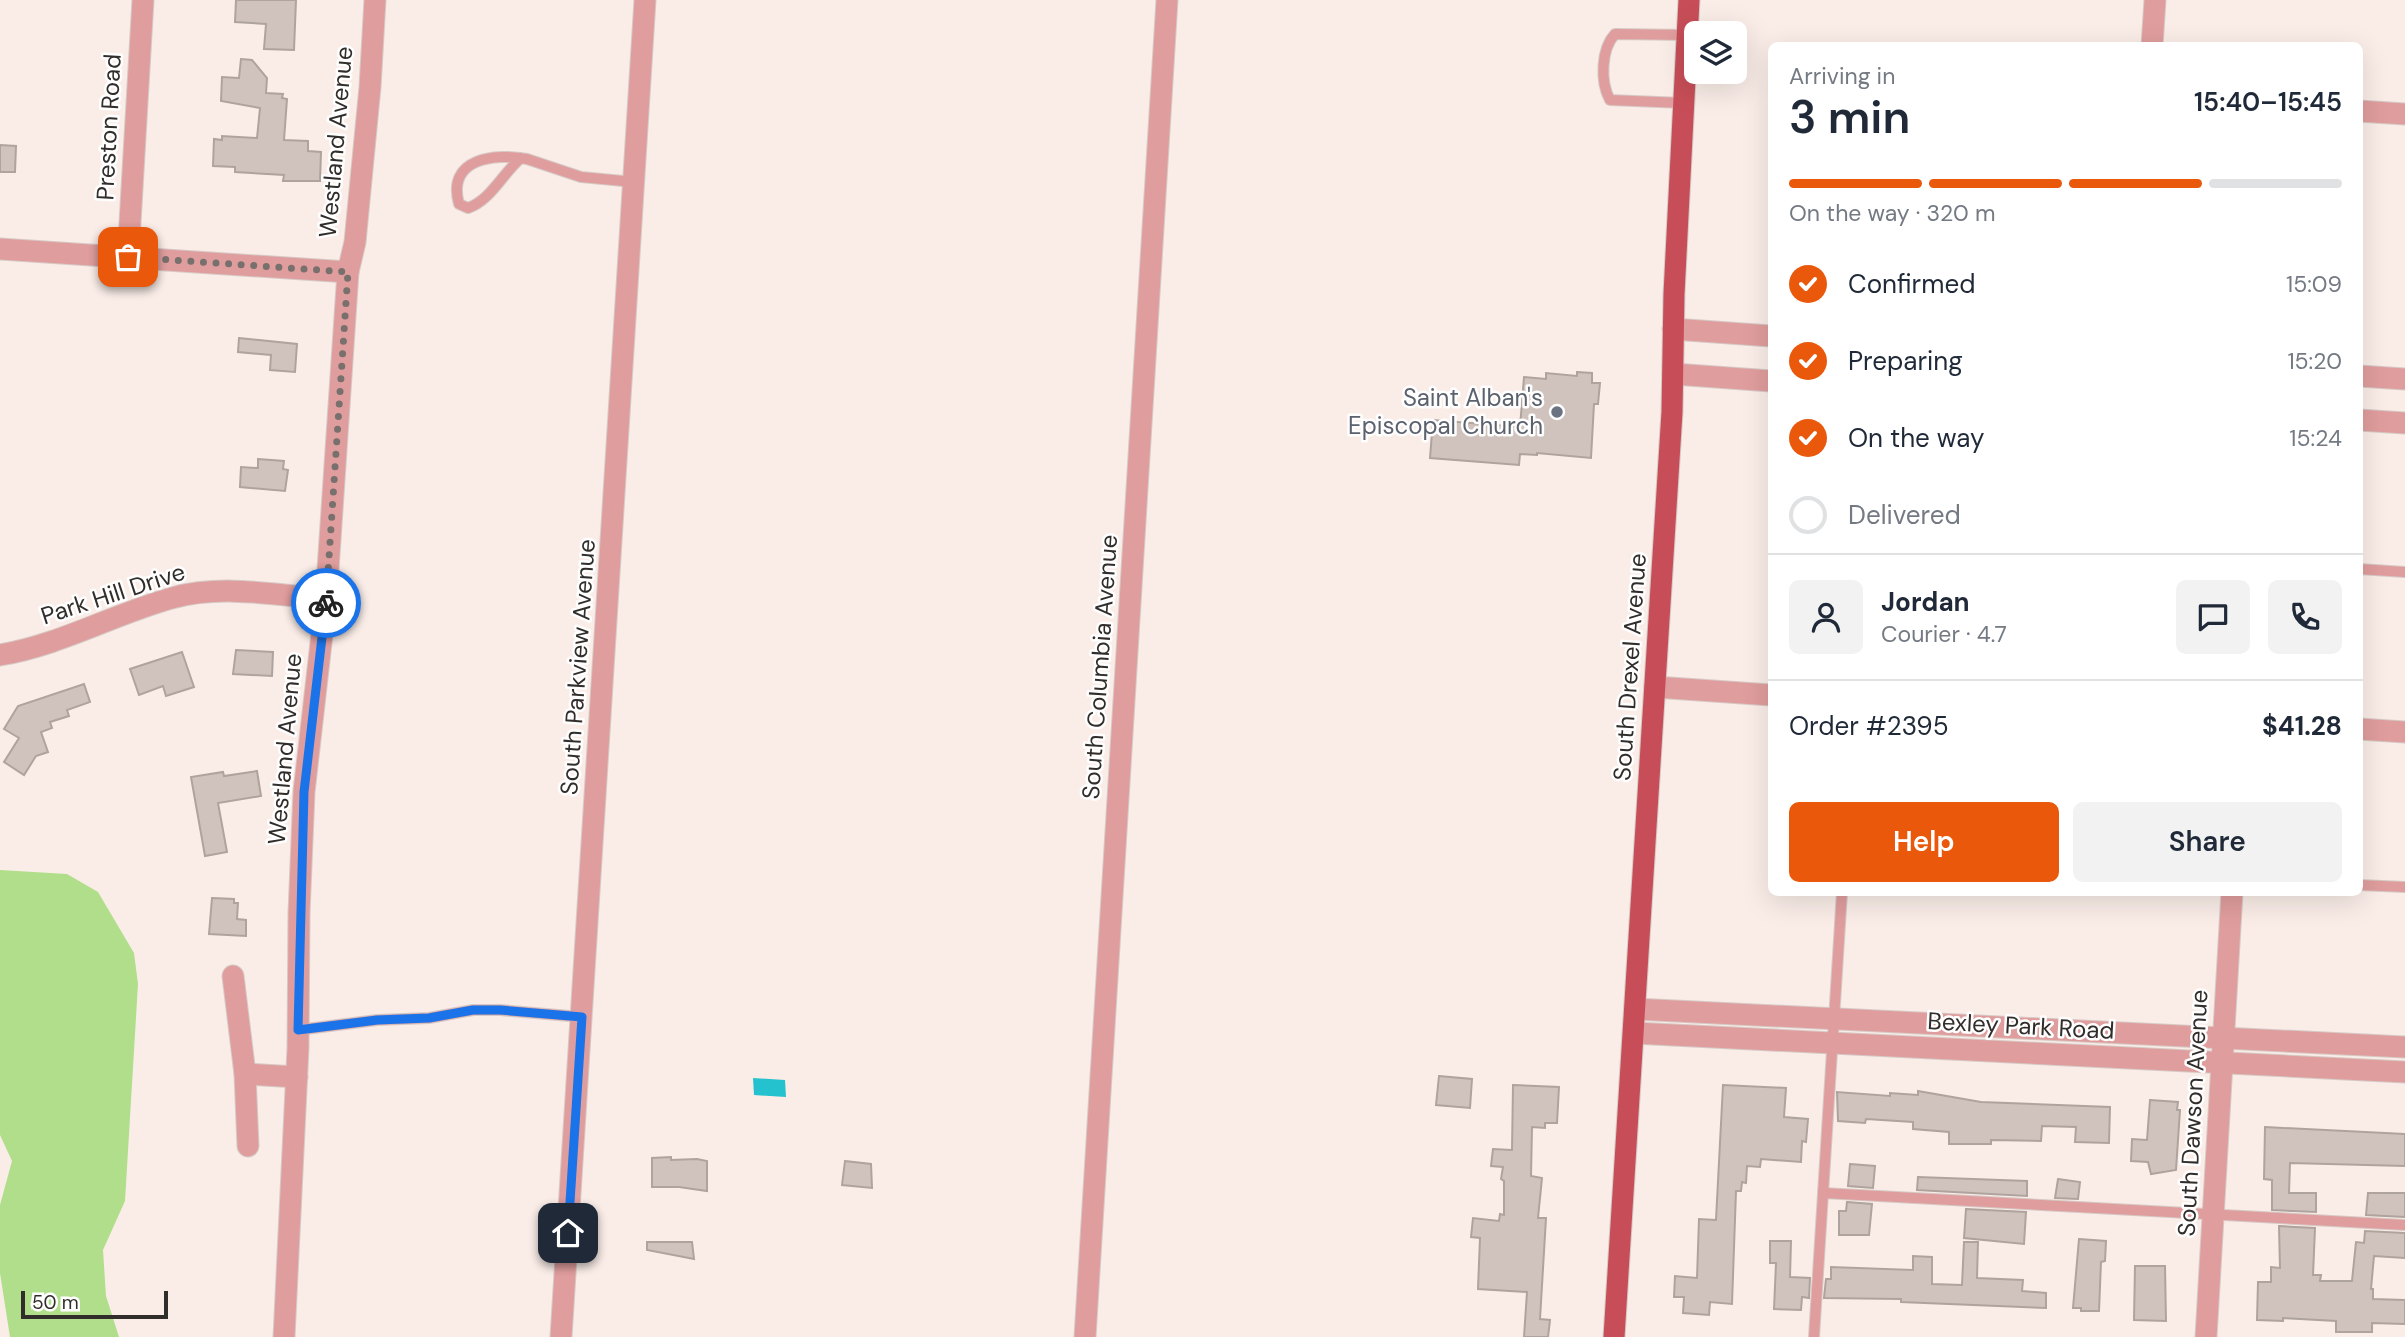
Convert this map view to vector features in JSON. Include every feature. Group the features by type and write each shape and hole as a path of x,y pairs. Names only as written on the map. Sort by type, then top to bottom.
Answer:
{"main road":[{"name":"South Drexel Avenue","path":"1688,21 1689,0"},
{"name":"South Drexel Avenue","path":"1614,1337 1674,374 1673,329 1684,84"}],"street":[{"name":"Preston Road","path":"128,257 144,0"},
{"name":"Westland Avenue","path":"284,1337 298,1030 304,792 326,599 348,272 355,242 370,87 375,0"},
{"name":"South Parkview Avenue","path":"561,1337 645,0"},
{"name":"South Columbia Avenue","path":"1085,1337 1167,0"},
{"path":"2152,42 2155,0"},
{"path":"2363,111 2405,114"},
{"path":"0,249 348,272"},
{"path":"1673,329 1768,336"},
{"path":"1674,374 1768,381"},
{"path":"2363,376 2405,379"},
{"path":"2363,420 2405,423"},
{"name":"Park Hill Drive","path":"0,655 38,645 173,598 227,591 326,599"},
{"path":"1655,687 1768,695"},
{"path":"2363,729 2405,732"},
{"name":"South Dawson Avenue","path":"2206,1337 2232,896"},
{"path":"233,976 245,1074 248,1146"},
{"name":"Bexley Park Road","path":"1635,1009 2405,1047"},
{"name":"Bexley Park Road","path":"1634,1033 2405,1072"},
{"path":"245,1074 296,1077"}],"lane":[{"path":"1683,103 1610,100 1605,90 1604,77 1608,42 1615,33 1684,36"},
{"path":"521,158 506,171 480,202 468,208 459,204 459,180 462,173 474,163 495,156 521,158 581,177 634,182"},
{"path":"2363,569 2405,572"},
{"path":"2363,885 2405,887"},
{"path":"1814,1337 1842,896"},
{"path":"298,1030 377,1020 429,1018 473,1010 582,1017"},
{"path":"2020,1052 2021,1028"},
{"path":"2377,1070 2378,1045"},
{"path":"1823,1193 2405,1225"}],"green space":[{"path":"0,870 67,874 98,892 134,953 138,984 125,1201 103,1250 106,1296 119,1337 10,1337 0,1273 0,1205 12,1161 0,1135"}],"water":[{"path":"753,1078 785,1080 786,1097 754,1095"}],"building":[{"path":"236,0 296,0 294,50 264,49 266,24 235,22"},
{"path":"241,59 252,60 267,78 266,93 283,94 282,98 287,99 284,140 308,141 308,151 321,152 320,181 283,181 284,175 235,172 235,167 213,166 214,139 222,140 222,136 257,138 260,108 221,101 222,77 239,78"},
{"path":"0,145 16,146 15,172 0,172"},
{"path":"239,338 297,344 295,372 270,370 271,355 238,352"},
{"name":"Saint Alban's Episcopal Church","path":"1577,372 1592,373 1592,383 1600,383 1598,404 1594,404 1591,458 1520,454 1519,465 1430,458 1433,420 1520,427 1524,377 1546,379 1546,373 1577,376"},
{"path":"258,459 284,461 283,469 288,470 285,491 240,487 241,467 258,468"},
{"path":"236,650 273,652 272,676 233,674"},
{"path":"182,652 194,687 166,696 163,686 139,695 130,669"},
{"path":"84,684 90,702 67,710 69,716 50,722 52,728 41,732 48,752 36,756 24,775 4,762 19,738 4,729 18,706"},
{"path":"257,771 261,796 218,803 227,852 205,856 191,777"},
{"path":"212,898 234,899 234,903 238,903 237,919 246,920 246,936 209,934"},
{"path":"1439,1076 1472,1079 1470,1108 1436,1105"},
{"path":"1513,1085 1559,1087 1557,1123 1545,1123 1545,1128 1532,1127 1531,1176 1542,1178 1538,1218 1546,1218 1540,1319 1550,1320 1548,1337 1524,1337 1527,1292 1478,1289 1480,1238 1471,1237 1473,1218 1499,1221 1500,1214 1504,1215 1504,1181 1501,1179 1503,1167 1491,1166 1493,1149 1512,1150"},
{"path":"1723,1085 1786,1088 1784,1117 1808,1119 1806,1142 1802,1141 1801,1162 1761,1159 1760,1167 1747,1166 1746,1183 1742,1182 1741,1191 1736,1191 1732,1304 1710,1302 1709,1315 1683,1313 1684,1297 1674,1297 1675,1276 1697,1278 1699,1219 1716,1220"},
{"path":"1918,1091 1981,1102 2110,1107 2109,1143 2075,1142 2076,1127 2042,1126 2041,1141 1991,1140 1991,1144 1949,1144 1949,1132 1913,1129 1913,1122 1866,1119 1865,1123 1838,1121 1837,1092 1890,1096 1890,1093 1918,1095"},
{"path":"2150,1100 2178,1102 2177,1110 2180,1110 2176,1170 2151,1174 2148,1162 2131,1161 2132,1139 2147,1140"},
{"path":"2265,1127 2405,1134 2405,1166 2290,1163 2289,1193 2316,1193 2316,1212 2272,1210 2272,1180 2264,1179"},
{"path":"671,1157 671,1160 707,1161 707,1191 652,1187 652,1158"},
{"path":"845,1161 871,1164 872,1188 842,1185"},
{"path":"1850,1164 1875,1166 1873,1188 1848,1186"},
{"path":"1918,1177 2027,1181 2027,1196 1917,1190"},
{"path":"2058,1179 2080,1182 2078,1199 2055,1198"},
{"path":"2368,1193 2405,1193 2405,1217 2366,1215"},
{"path":"1847,1202 1872,1204 1869,1235 1839,1235 1839,1211 1846,1211"},
{"path":"1966,1209 2026,1212 2024,1244 1964,1238"},
{"path":"2279,1226 2315,1228 2313,1275 2321,1275 2320,1281 2352,1281 2356,1242 2364,1243 2365,1231 2405,1233 2405,1258 2374,1256 2371,1289 2373,1299 2405,1300 2405,1324 2372,1323 2372,1332 2336,1332 2336,1321 2283,1318 2283,1321 2257,1320 2258,1282 2271,1282 2271,1267 2280,1268"},
{"path":"2079,1239 2106,1241 2105,1261 2101,1262 2099,1311 2073,1308"},
{"path":"1770,1241 1791,1241 1790,1277 1810,1278 1809,1298 1802,1297 1801,1310 1774,1309 1776,1263 1770,1263"},
{"path":"647,1242 692,1242 694,1259 647,1250"},
{"path":"1964,1242 1978,1242 1977,1278 2023,1280 2022,1291 2046,1293 2046,1308 1901,1302 1901,1299 1824,1298 1826,1279 1831,1279 1831,1267 1913,1270 1913,1256 1932,1257 1932,1284 1962,1285"},
{"path":"2135,1266 2165,1266 2166,1321 2134,1320"}],"way so far":[{"path":"128,257 348,272 326,603"}],"place":[{"name":"Saint Alban's Episcopal Church","path":"1557,412"}],"route":[{"path":"326,603 304,792 298,1030 377,1020 429,1018 473,1010 582,1017 568,1233"}]}
